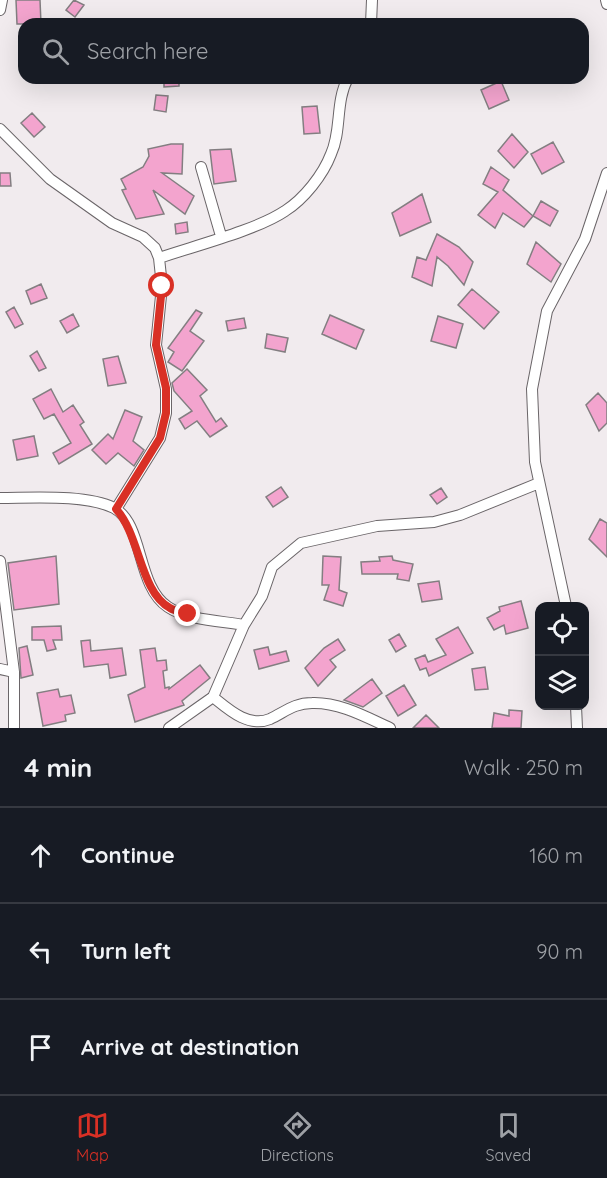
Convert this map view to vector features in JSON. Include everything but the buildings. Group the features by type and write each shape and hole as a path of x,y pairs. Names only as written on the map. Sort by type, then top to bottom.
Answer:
{"street":[{"path":"0,10 2,0"},
{"path":"371,18 372,0"},
{"path":"159,258 284,213 297,202 331,156 338,134 341,98 346,84"},
{"path":"0,129 50,179 112,223 143,237 155,248 159,258 162,286 156,345 166,388 166,413 160,438 116,509"},
{"path":"201,167 221,236"},
{"path":"565,602 535,462 532,389 547,311 585,239 607,173"},
{"path":"169,728 213,697 244,625 262,596 272,567 301,543 377,526 434,522 460,515 539,483"},
{"path":"0,498 97,502 116,509 132,532 150,585 169,608 244,625"},
{"path":"0,561 14,672 14,728"},
{"path":"0,669 14,672"},
{"path":"213,697 242,719 268,720 290,706 310,702 347,710 390,728"},
{"path":"576,710 577,728"}],"route":[{"path":"162,286 156,345 166,388 166,413 160,438 134,484 116,509 126,520 132,532 150,585 169,608 188,614"}]}
